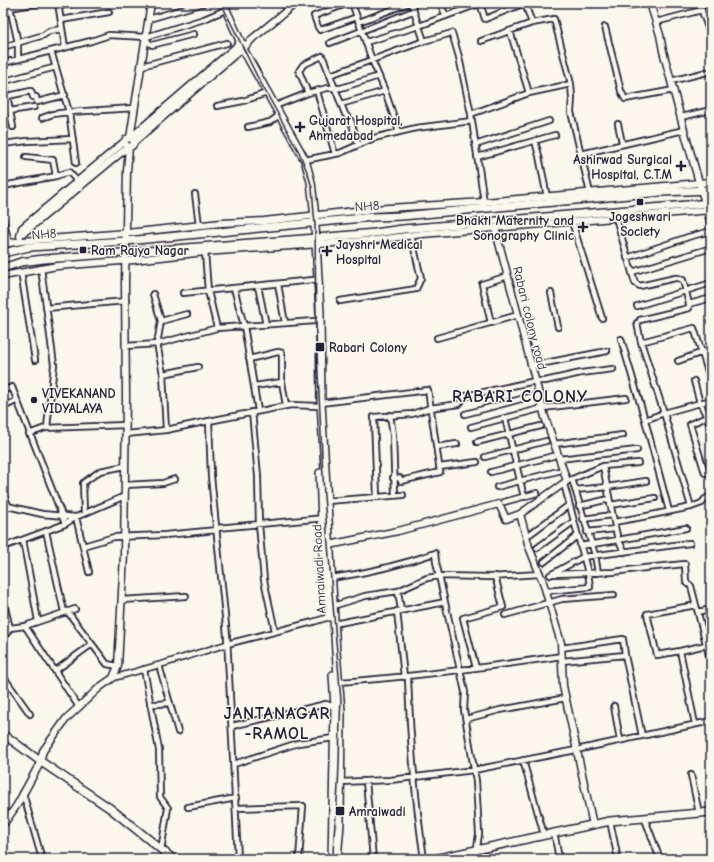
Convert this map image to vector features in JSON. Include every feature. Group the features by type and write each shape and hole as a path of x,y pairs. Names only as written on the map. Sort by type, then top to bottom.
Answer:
{"main road":[{"path":"219,3 264,94 302,163 307,183 316,241 315,321 325,518 324,571 329,617 335,707 332,859"},
{"path":"223,3 240,47 305,160 311,182 313,219"},
{"name":"NH8","path":"3,253 25,248 126,241 313,219 543,204 701,187 711,190"},
{"name":"NH8","path":"3,268 21,262 44,259 126,257 316,241 403,229 708,207"},
{"name":"Amraiwadi Road","path":"315,279 320,313 320,405 327,501 325,518 329,545 341,711 340,824 337,859"},
{"path":"3,735 109,812 167,859"},
{"path":"3,739 112,809 173,859"},
{"path":"455,859 610,823 711,812"},
{"path":"434,859 477,854 544,835 594,824 646,822 711,816"}],"street":[{"path":"3,8 10,5 40,3"},
{"path":"65,47 59,5 78,3"},
{"path":"114,678 118,666 124,536 127,171 129,143 151,3"},
{"path":"149,20 204,3"},
{"path":"21,234 129,143 290,3"},
{"path":"240,47 296,3"},
{"path":"349,3 314,16 318,27 320,30 357,17"},
{"path":"352,3 399,132"},
{"path":"359,22 410,3 424,41"},
{"path":"446,16 441,4 448,3"},
{"path":"366,42 419,26 481,3 485,18 525,3 532,23"},
{"path":"627,3 628,6 640,3"},
{"path":"650,3 660,35 684,130 708,207 711,224"},
{"path":"699,3 709,25 711,36"},
{"path":"10,5 18,43 18,59"},
{"path":"656,22 702,10"},
{"path":"3,63 109,35 146,37 204,19 223,11"},
{"path":"330,43 413,11"},
{"path":"61,20 109,12"},
{"path":"481,41 532,23 554,19 570,84 572,98 571,112 590,193"},
{"path":"605,26 621,91 625,99 674,90"},
{"path":"3,47 44,35 49,31 62,29"},
{"path":"510,31 529,93"},
{"path":"330,75 424,41 452,33 460,57 471,114 484,202"},
{"path":"146,37 148,42 152,45 194,34"},
{"path":"142,66 227,43"},
{"path":"51,51 69,112 76,163"},
{"path":"308,93 299,71 303,65 322,56 345,114 351,121 358,144"},
{"path":"4,83 56,67"},
{"path":"671,81 707,72"},
{"path":"3,74 13,127"},
{"path":"275,106 308,93 334,87 341,88 379,76"},
{"path":"471,114 529,93 570,84"},
{"path":"8,96 31,91 33,97 36,97 37,102 65,95"},
{"path":"317,91 335,154"},
{"path":"341,104 385,91"},
{"path":"217,106 243,101 264,94"},
{"path":"3,106 9,104"},
{"path":"10,110 34,107"},
{"path":"42,118 53,114 69,112 135,108"},
{"path":"681,117 711,110"},
{"path":"248,127 270,122 277,117"},
{"path":"305,160 335,154 374,138 416,128 472,121"},
{"path":"475,145 549,121"},
{"path":"618,124 622,143"},
{"path":"581,154 622,143 684,130"},
{"path":"477,157 555,135"},
{"path":"3,144 26,141 73,139"},
{"path":"534,141 539,156 547,197"},
{"path":"19,241 22,228 129,143"},
{"path":"26,157 53,160 56,176"},
{"path":"3,184 3,186 56,176 69,172 78,182"},
{"path":"3,219 7,243 127,233 199,225 313,219 373,210 590,193 701,187 711,182"},
{"path":"195,194 199,225"},
{"path":"3,276 41,268 126,257 205,252 316,241 376,240 411,235 616,218 708,207"},
{"path":"616,218 635,283 640,286 678,278 683,280 686,291 689,308 639,322 641,342 664,413 691,507"},
{"path":"572,222 602,318"},
{"name":"Rabari colony road","path":"495,228 535,381 567,481"},
{"path":"627,258 688,237 711,231"},
{"path":"340,301 416,289 421,278 411,235"},
{"path":"19,241 25,248"},
{"path":"632,272 711,248"},
{"path":"205,252 208,291 218,328"},
{"path":"41,268 54,365 47,428"},
{"path":"21,272 35,360"},
{"path":"491,323 482,284 508,276"},
{"path":"183,293 315,279"},
{"path":"637,306 711,283"},
{"path":"278,284 285,323"},
{"path":"258,286 266,325"},
{"path":"234,288 244,326 258,411"},
{"path":"551,293 558,327"},
{"path":"153,294 161,320 157,344 163,374 166,430"},
{"path":"689,304 711,298"},
{"path":"46,308 126,301"},
{"path":"161,320 187,314"},
{"path":"437,338 518,315"},
{"path":"126,346 157,344 218,328 315,321"},
{"path":"641,342 694,328 711,381"},
{"path":"621,339 645,420 669,512"},
{"path":"678,361 711,349"},
{"path":"531,364 535,365 607,351"},
{"path":"249,359 280,352 282,356 282,382 286,406"},
{"path":"163,374 198,367"},
{"path":"377,497 374,417 412,414 430,408 459,404 461,402 460,398 466,396 535,381 545,381 581,373 613,369"},
{"path":"694,381 700,403 707,417 711,430"},
{"path":"254,386 282,382"},
{"path":"3,391 12,388 16,402 65,524"},
{"path":"126,434 166,430 291,405 320,405 428,390 440,472 401,481 400,478 393,478"},
{"path":"465,414 540,395"},
{"path":"470,427 543,408 626,398"},
{"path":"645,420 711,400"},
{"path":"3,407 16,402"},
{"path":"252,412 258,476 259,524 264,580 276,631"},
{"path":"390,415 395,496"},
{"path":"707,417 690,424 705,472 711,470"},
{"path":"505,418 524,497"},
{"path":"209,421 211,476 227,644 238,859"},
{"path":"29,434 47,428 126,425"},
{"path":"477,442 541,426"},
{"path":"554,444 623,435"},
{"path":"485,457 546,441"},
{"path":"436,447 457,444"},
{"path":"559,459 637,450"},
{"path":"491,472 553,456"},
{"path":"439,467 477,462"},
{"path":"329,545 398,531 499,504 506,519 520,514 567,481 603,466 638,463"},
{"path":"84,513 83,483 100,471 125,466"},
{"path":"603,466 615,529 618,540 625,552"},
{"path":"497,487 558,471"},
{"path":"125,485 163,483 175,479"},
{"path":"567,481 575,490 590,544 595,555 598,572"},
{"path":"546,591 590,587 588,573 569,504 567,481"},
{"path":"575,490 646,481"},
{"path":"504,502 537,493"},
{"path":"3,494 9,507"},
{"path":"3,548 65,524 84,513 125,496"},
{"path":"327,501 403,496"},
{"path":"614,522 691,507 702,503 705,499 711,496"},
{"path":"610,505 655,498"},
{"path":"579,506 609,499"},
{"path":"530,534 569,504"},
{"path":"3,506 42,514 76,517"},
{"path":"520,514 529,547 546,591 561,643 563,686 576,750 594,824"},
{"path":"583,520 612,514"},
{"path":"76,517 89,572"},
{"path":"83,546 114,537 165,535 325,518"},
{"path":"537,548 573,522"},
{"path":"580,546 686,528"},
{"path":"587,532 615,529"},
{"path":"46,531 65,612 107,664 118,666"},
{"path":"544,562 577,536"},
{"path":"23,540 38,622"},
{"path":"690,543 583,557 553,575 613,572 685,564 686,582 691,586 711,663"},
{"path":"331,578 363,574 406,564 435,553 466,692 464,710 474,770 479,834 477,854"},
{"path":"333,606 365,596 398,591 427,578 439,576 540,574"},
{"path":"476,668 463,618 503,607 495,576"},
{"path":"398,591 420,831 424,859"},
{"path":"505,615 562,599 614,595"},
{"path":"122,600 186,596"},
{"path":"3,600 10,628 3,639"},
{"path":"334,624 445,602"},
{"path":"696,606 647,614 657,655 706,645"},
{"path":"10,628 38,622 75,608"},
{"path":"698,612 711,609"},
{"path":"3,825 40,763 43,751 66,719 100,687 114,678 227,644 329,617"},
{"path":"25,626 79,707"},
{"path":"562,648 623,640 642,736"},
{"path":"55,671 92,644"},
{"path":"680,651 695,724"},
{"path":"339,682 406,677 562,659 625,655"},
{"path":"159,665 178,732"},
{"path":"144,669 159,750 160,798 168,808 161,850"},
{"path":"3,673 3,676 30,714"},
{"path":"466,719 500,710 566,698"},
{"path":"150,704 170,702"},
{"path":"232,726 326,704 335,707"},
{"path":"614,706 620,740"},
{"path":"340,782 390,780 474,770 711,721"},
{"path":"234,764 298,743 334,738"},
{"path":"523,760 544,835"},
{"path":"691,775 699,813"},
{"path":"366,781 373,859"},
{"path":"23,793 42,859"},
{"path":"188,807 236,798"},
{"path":"236,808 303,806 299,859"},
{"path":"646,822 660,859"},
{"path":"610,823 618,859"},
{"path":"555,837 559,859"}],"shaded area":[{"path":"654,3 689,3 657,14"}],"railway":[{"path":"221,3 257,76 299,152 312,188 315,226 316,333 324,496 341,701 339,774 333,859"}],"place":[{"name":"Gujarat Hospital, Ahmedabad","path":"300,127"},
{"name":"Ashirwad Surgical Hospital, C.T.M","path":"681,166"},
{"name":"Jogeshwari Society","path":"640,202"},
{"name":"Bhakti Maternity and Sonography Clinic","path":"583,227"},
{"name":"Ram Rajya Nagar","path":"83,250"},
{"name":"Jayshri Medical Hospital","path":"327,251"},
{"name":"Rabari Colony","path":"320,347"},
{"name":"VIVEKANAND VIDYALAYA","path":"34,400"},
{"name":"Amraiwadi","path":"340,811"}],"district":[{"name":"RABARI COLONY","path":"520,396"},
{"name":"JANTANAGAR -RAMOL","path":"277,723"}]}
